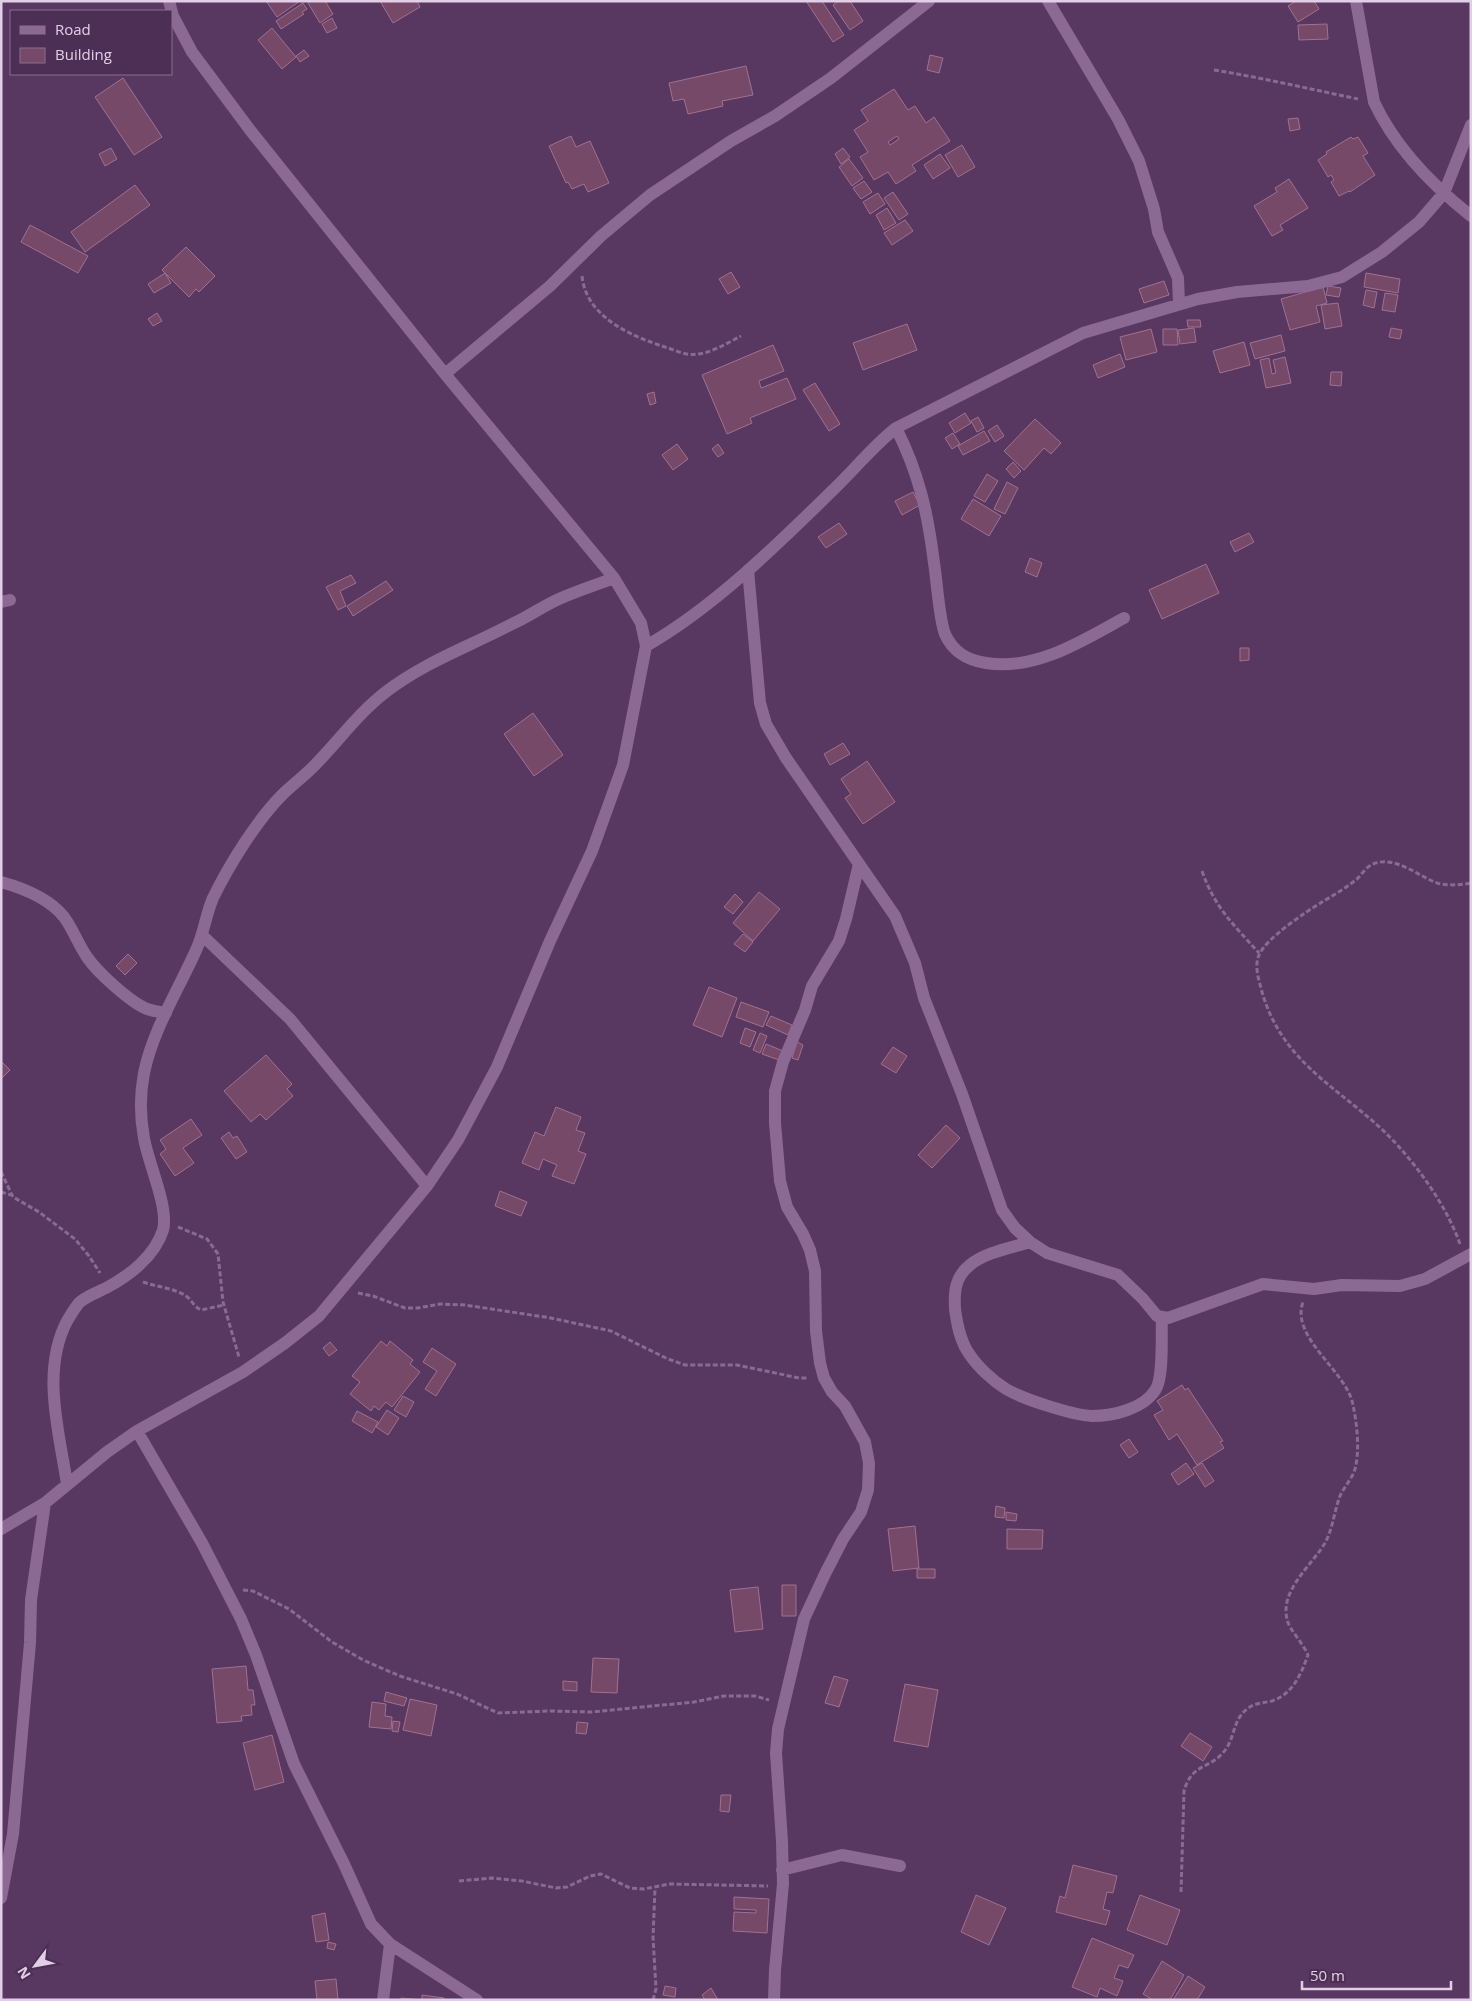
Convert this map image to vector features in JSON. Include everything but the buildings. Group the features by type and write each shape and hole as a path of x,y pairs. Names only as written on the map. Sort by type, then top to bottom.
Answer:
{"street":[{"path":"446,374 550,286 601,236 650,195 730,141 775,116 832,78 929,1"},
{"path":"1048,1 1118,119 1139,161 1154,209 1158,232 1178,278 1179,304"},
{"path":"1356,1 1374,102 1380,116 1405,151 1444,193 1471,216"},
{"path":"1,1529 45,1504 67,1484 137,1431 243,1372 285,1344 319,1316 427,1186 458,1140 497,1067 550,941 592,851 611,802 622,765 646,646 641,623 614,578 446,374 250,130 192,52 172,12"},
{"path":"646,646 668,633 748,570 896,428 1083,333 1179,304 1237,292 1308,286 1342,277 1365,264 1396,242 1418,222 1444,193 1471,125"},
{"path":"1456,161 1471,154"},
{"path":"896,428 921,488 930,527 945,633 954,649 964,657 976,662 1000,665 1019,664 1043,658 1079,643 1124,618"},
{"path":"748,570 760,703 764,718 772,736 786,758 895,916 915,963 924,998 962,1094 1002,1210 1015,1228 1030,1242 1047,1253 1118,1276 1143,1299 1157,1316 1168,1318 1263,1284 1314,1289 1342,1285 1400,1286 1425,1279 1468,1255"},
{"path":"67,1484 55,1411 53,1375 62,1330 81,1301 110,1286 141,1263 157,1242 163,1229 165,1210 144,1138 142,1088 150,1049 203,936 212,900 244,844 266,812 327,753 352,722 385,692 411,674 462,647 512,625 557,600 614,578"},
{"path":"774,2000 783,1884 776,1753 778,1729 804,1619 843,1539 861,1512 868,1490 868,1463 865,1442 845,1406 832,1392 824,1378 820,1363 816,1331 815,1270 810,1250 803,1234 787,1207 780,1181 775,1123 775,1091 783,1062 805,1010 816,977 839,941 859,864"},
{"path":"1,882 21,887 49,902 64,916 88,958 103,974 136,1002 148,1009 166,1013"},
{"path":"203,936 290,1019 427,1186"},
{"path":"1030,1242 988,1256 970,1265 958,1278 954,1294 957,1326 970,1355 990,1376 1006,1389 1058,1410 1092,1416 1127,1411 1148,1398 1156,1388 1160,1375 1162,1317"},
{"path":"137,1431 226,1588 256,1655 294,1764 344,1864 371,1924 390,1944 477,2000"},
{"path":"1,1898 14,1824 30,1644 32,1600 45,1504"},
{"path":"782,1870 842,1855 900,1866"},
{"path":"383,2000 390,1944"}],"path":[{"path":"1214,70 1261,77 1312,90 1374,102"},
{"path":"583,254 582,271 585,288 602,314 612,324 627,333 688,354 711,351 741,336"},
{"path":"1468,1255 1442,1207 1401,1149 1381,1127 1310,1069 1280,1033 1268,1010 1256,964 1259,953 1284,927 1353,882 1372,864 1384,862 1400,866 1438,883 1456,885 1471,883"},
{"path":"1202,871 1209,891 1224,915 1259,953"},
{"path":"1,1172 11,1195"},
{"path":"1,1192 11,1195 56,1223 75,1239 110,1286"},
{"path":"164,1218 180,1228 207,1240 213,1246 220,1261 220,1291 243,1372"},
{"path":"124,1277 177,1291 186,1296 201,1310 224,1305"},
{"path":"343,1289 373,1296 405,1308 440,1304 465,1305 551,1318 611,1331 668,1359 685,1365 737,1365 799,1378 824,1378"},
{"path":"1181,1892 1184,1791 1190,1774 1209,1764 1226,1748 1234,1726 1246,1710 1255,1704 1278,1698 1293,1687 1308,1655 1304,1644 1286,1620 1286,1606 1292,1589 1324,1543 1334,1521 1340,1496 1354,1470 1356,1425 1353,1403 1348,1388 1320,1353 1301,1320 1301,1308 1304,1299 1314,1289"},
{"path":"226,1588 254,1591 272,1599 289,1609 332,1642 363,1660 400,1676 456,1694 498,1713 591,1712 694,1702 724,1696 755,1696 784,1704"},
{"path":"459,1881 492,1878 522,1881 556,1888 567,1887 590,1876 600,1874 630,1888 656,1888 669,1884 762,1887 783,1884"},
{"path":"653,2000 656,1989 653,1937 656,1888"}]}
